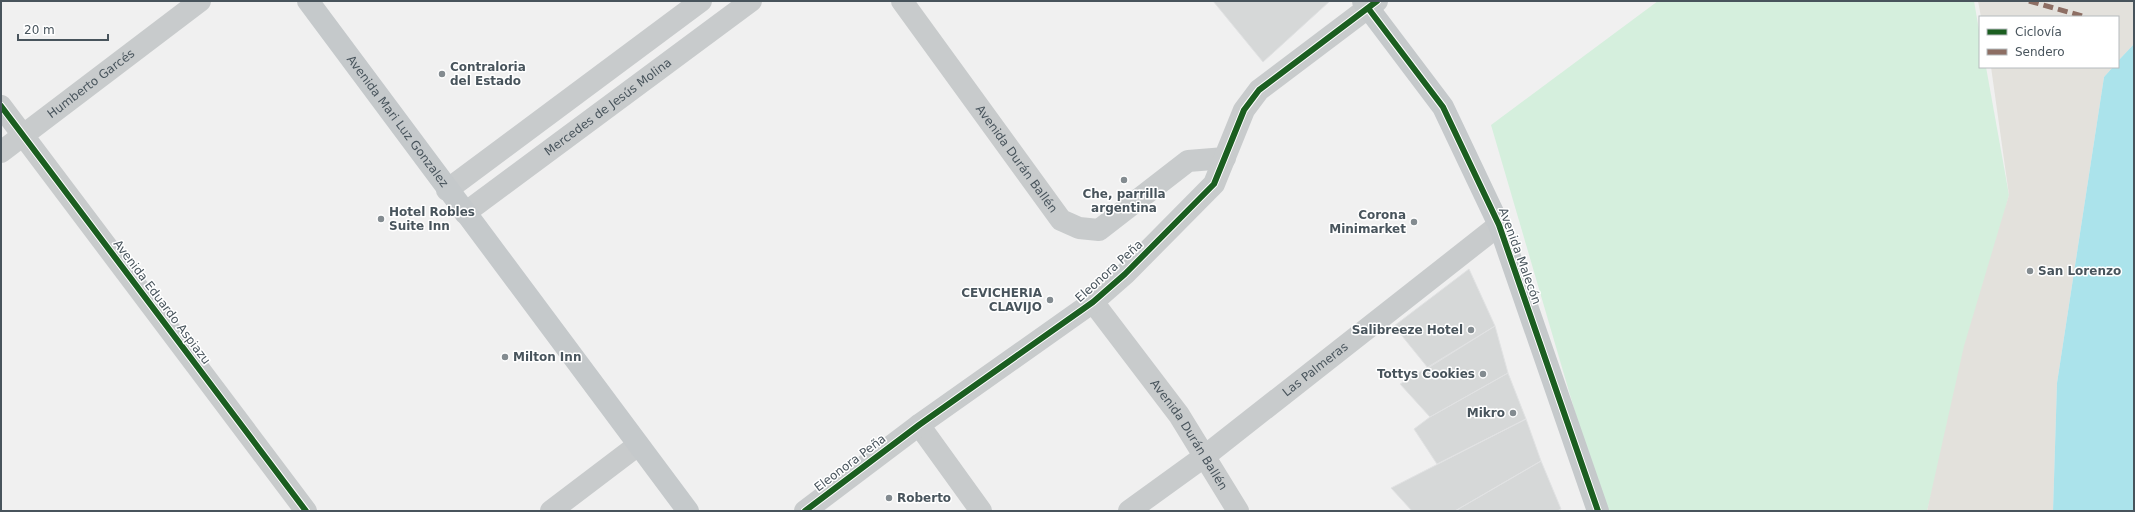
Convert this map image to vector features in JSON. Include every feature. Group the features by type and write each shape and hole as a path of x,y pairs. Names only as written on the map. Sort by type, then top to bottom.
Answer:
{"main road":[{"name":"Avenida Mari Luz Gonzalez","path":"308,1 447,190 688,511"},
{"name":"Avenida Malecón","path":"1369,3 1443,107 1499,225 1598,511"}],"street":[{"name":"Humberto Garcés","path":"1,152 200,1"},
{"name":"Mercedes de Jesús Molina","path":"465,213 751,1"},
{"name":"Avenida Durán Ballén","path":"902,1 1061,220 1079,228 1099,230 1188,161 1225,158"},
{"path":"447,190 696,2 713,29"},
{"name":"Eleonora Peña","path":"805,511 919,425 1093,302 1125,274 1214,184 1244,110 1259,90 1369,3"},
{"name":"Avenida Eduardo Aspiazu","path":"1,106 306,511"},
{"name":"Las Palmeras","path":"1129,511 1205,456 1499,225"},
{"name":"Avenida Durán Ballén","path":"1093,302 1179,415 1238,511"},
{"path":"919,425 981,511"},
{"path":"552,511 638,445"}],"green space":[{"path":"1658,1 1974,1 1979,30 1979,68 1986,68 2009,195 1927,511 1604,511 1491,125"}],"sand":[{"path":"1978,1 2134,1 2134,44 2119,60 2119,16 1981,16"},
{"name":"San Lorenzo","path":"1991,68 2112,68 2104,77 2057,383 2053,511 1927,511 1964,346 2009,195"}],"water":[{"path":"2134,44 2134,511 2053,511 2057,383 2104,77 2112,68 2119,68 2119,60"}],"building":[{"path":"1213,1 1330,1 1263,62"},
{"path":"1469,269 1495,326 1428,368 1394,326"},
{"path":"1495,326 1508,373 1430,417 1400,384"},
{"path":"1508,373 1526,419 1437,464 1414,429 1430,417"},
{"path":"1526,419 1541,461 1455,511 1412,511 1391,488"},
{"path":"1541,461 1561,509 1557,511 1455,511"}],"marked path":[{"path":"2029,1 2082,16"}],"cycle path":[{"path":"805,511 919,425 1093,302 1125,274 1214,184 1244,110 1259,90 1377,1"},
{"path":"1368,8 1443,107 1499,225 1598,511"},
{"path":"1,106 306,511"}],"place":[{"name":"Contraloria del Estado","path":"442,74"},
{"name":"Che, parrilla argentina","path":"1124,180"},
{"name":"Hotel Robles Suite Inn","path":"381,219"},
{"name":"Corona Minimarket","path":"1414,222"},
{"name":"San Lorenzo","path":"2030,271"},
{"name":"CEVICHERIA CLAVIJO","path":"1050,300"},
{"name":"Salibreeze Hotel","path":"1471,330"},
{"name":"Milton Inn","path":"505,357"},
{"name":"Tottys Cookies","path":"1483,374"},
{"name":"Mikro","path":"1513,413"},
{"name":"Roberto","path":"889,498"}]}
